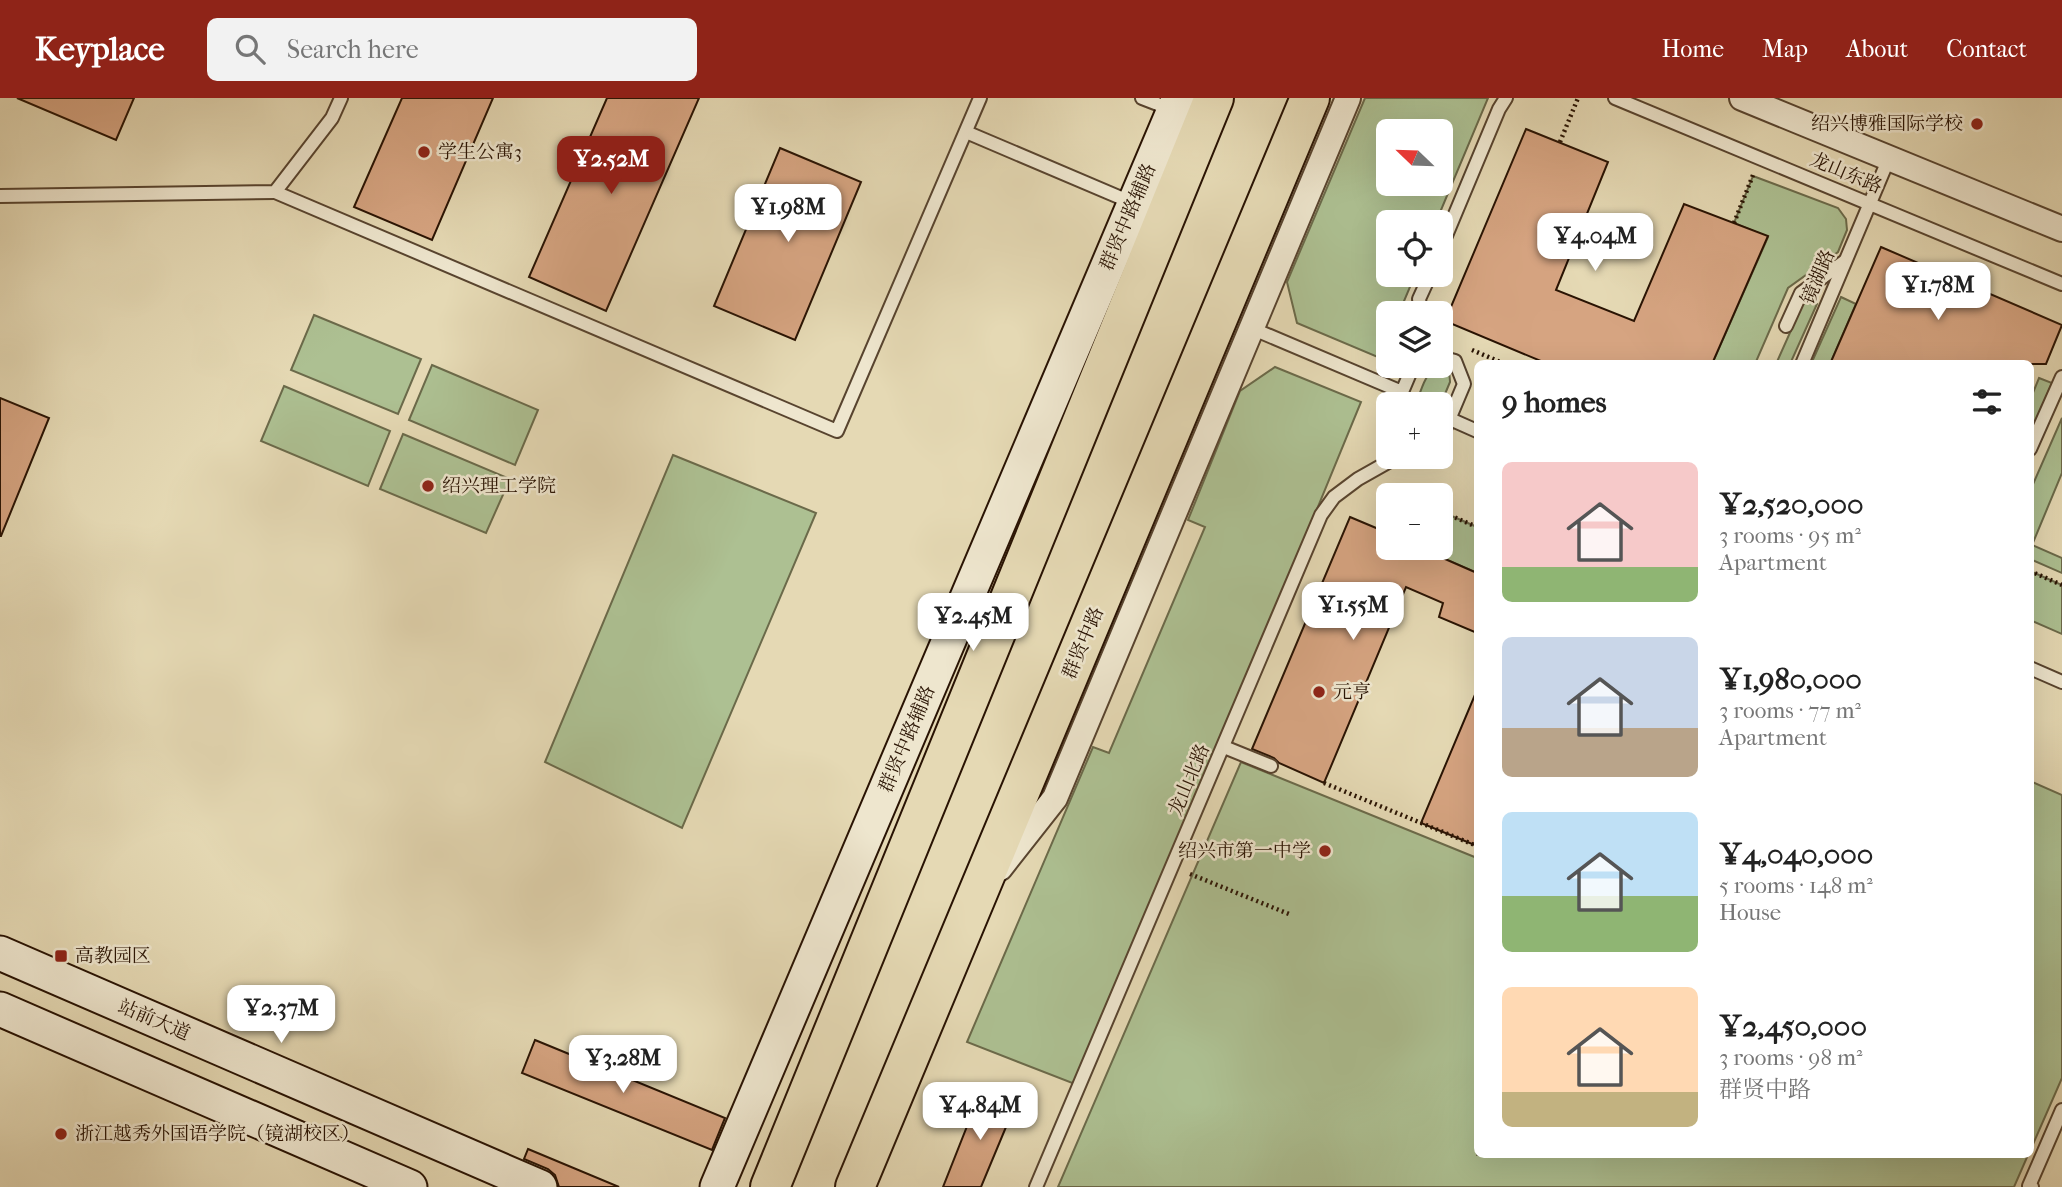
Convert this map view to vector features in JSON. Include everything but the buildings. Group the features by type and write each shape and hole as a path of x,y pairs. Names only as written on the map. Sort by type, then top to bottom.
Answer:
{"main road":[{"path":"770,1187 1214,98"},
{"name":"群贤中路","path":"855,1187 1310,98"},
{"name":"群贤中路辅路","path":"717,1187 1176,104"},
{"name":"站前大道","path":"0,953 540,1187"},
{"path":"0,1009 410,1187"}],"street":[{"path":"976,899 1055,798 1348,98"},
{"path":"1742,98 2062,229"}],"lane":[{"path":"275,192 332,118 341,98"},
{"path":"0,196 275,192 837,432 980,98"},
{"path":"1142,98 1176,104"},
{"path":"1453,219 1506,98"},
{"name":"龙山东路","path":"1615,98 2062,284"},
{"path":"966,132 1134,203"},
{"name":"镜湖路","path":"1804,360 1889,158"},
{"path":"1786,326 1801,293 1846,260"},
{"path":"1251,328 1387,392"},
{"path":"1453,360 1464,384 1453,412"},
{"path":"2034,440 2062,377"},
{"path":"1453,420 1474,430"},
{"name":"龙山北路","path":"1036,1187 1321,515 1334,497 1376,469"},
{"path":"2034,670 2062,682"},
{"path":"1224,747 1271,766"},
{"path":"2030,1187 2062,1110"}],"path":[{"path":"1560,142 1578,98"},
{"path":"1734,223 1760,158"},
{"path":"1470,349 1496,360"},
{"path":"1453,517 1474,526"},
{"path":"2034,573 2062,585"},
{"path":"1324,783 1474,845"},
{"path":"1173,866 1289,914"}],"green space":[{"path":"1365,98 1488,98 1453,181 1453,119 1376,119 1376,196 1447,196 1441,210 1376,210 1376,287 1410,287 1404,301 1376,301 1376,356 1297,323 1287,282"},
{"path":"1753,176 1838,208 1846,219 1847,230 1838,252 1788,288 1757,360 1714,360 1768,237 1734,223"},
{"path":"1841,297 1856,304 1832,360 1813,360"},
{"path":"1805,299 1817,304 1792,360 1778,360"},
{"path":"314,315 421,359 398,414 291,370"},
{"path":"432,365 538,410 515,465 409,420"},
{"path":"1275,367 1361,402 1080,1086 967,1042 1093,747 1109,753 1205,527 1188,520 1240,391"},
{"path":"1427,378 1450,378 1446,392 1420,392"},
{"path":"2039,378 2052,383 2034,426 2034,390"},
{"path":"284,386 390,431 368,486 261,441"},
{"path":"2062,418 2062,473 2034,540 2034,482"},
{"path":"403,434 510,479 486,533 380,489"},
{"path":"673,455 816,513 682,828 545,762"},
{"path":"1453,517 1474,526 1474,572 1447,560 1453,560"},
{"path":"2034,546 2062,558 2062,573 2034,561"},
{"path":"2034,573 2062,585 2062,634 2034,622"},
{"path":"1241,762 1474,857 1474,1158 2027,1158 2014,1187 1058,1187"},
{"path":"2034,783 2062,795 2062,1078 2034,1142"}],"place":[{"name":"绍兴博雅国际学校","path":"1977,124"},
{"name":"学生公寓3","path":"424,152"},
{"name":"绍兴理工学院","path":"428,486"},
{"name":"元亨","path":"1319,692"},
{"name":"绍兴市第一中学","path":"1325,851"},
{"name":"高教园区","path":"61,956"},
{"name":"浙江越秀外国语学院（镜湖校区）","path":"61,1134"}]}
